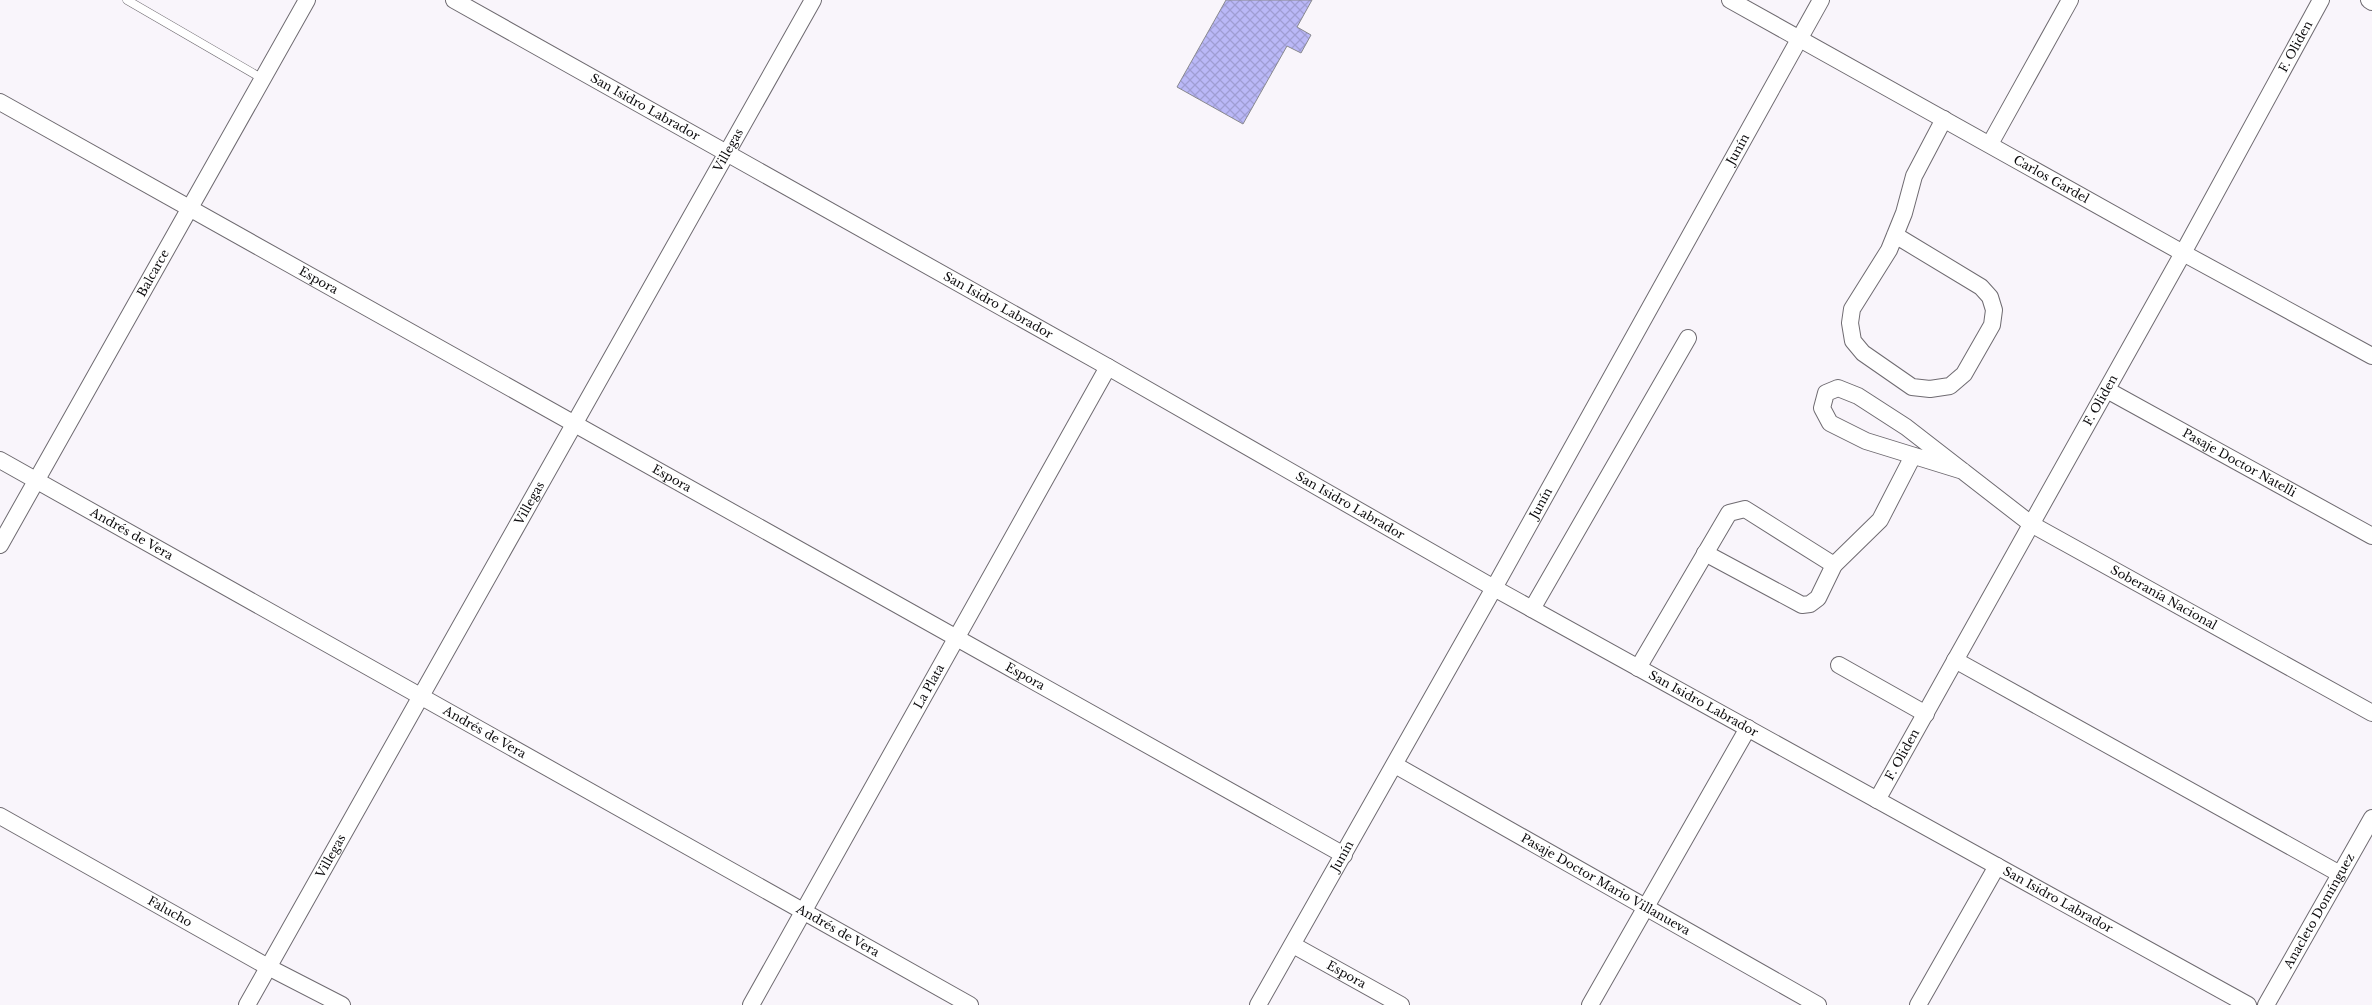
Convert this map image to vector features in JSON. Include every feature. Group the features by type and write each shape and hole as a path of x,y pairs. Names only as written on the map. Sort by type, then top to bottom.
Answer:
{"street":[{"name":"Balcarce","path":"0,546 307,0"},
{"name":"San Isidro Labrador","path":"454,0 1108,367 1494,588 2248,1005"},
{"name":"Villegas","path":"247,1005 813,0"},
{"name":"Carlos Gardel","path":"1730,0 2183,253 2372,356"},
{"name":"Junín","path":"1258,1005 1395,765 1821,0"},
{"path":"1990,144 2070,0"},
{"name":"F. Oliden","path":"1878,800 2322,0"},
{"name":"Espora","path":"0,102 1344,855"},
{"path":"1895,234 1981,287 1990,297 1994,310 1992,325 1964,374 1950,386 1930,389 1912,386 1863,353 1853,341 1850,323 1852,309 1889,250 1895,234 1904,213 1914,176 1944,119"},
{"path":"1532,609 1688,338"},
{"name":"La Plata","path":"751,1005 1108,367"},
{"name":"Soberanía Nacional","path":"1963,471 1866,441 1830,423 1822,408 1826,393 1838,388 1858,396 1906,427 2032,524 2372,713"},
{"name":"Pasaje Doctor Natelli","path":"2107,390 2372,536"},
{"path":"1705,553 1802,604 1810,604 1818,598 1834,565 1880,520 1913,456"},
{"name":"Andrés de Vera","path":"0,460 970,1005"},
{"path":"1638,668 1730,513 1745,509 1834,565"},
{"path":"1956,660 2340,874"},
{"path":"1839,665 1926,714"},
{"path":"1590,1005 1748,728"},
{"name":"Pasaje Doctor Mario Villanueva","path":"1395,765 1818,1005"},
{"name":"Falucho","path":"0,816 268,967 342,1005"},
{"name":"Anacleto Domínguez","path":"2266,1005 2372,818"},
{"path":"1918,1005 1997,866"},
{"name":"Espora","path":"1293,945 1401,1005"}],"lane":[{"path":"127,0 263,79"}],"building":[{"path":"1226,0 1312,0 1297,27 1311,35 1301,53 1287,46 1243,124 1177,87"}]}
